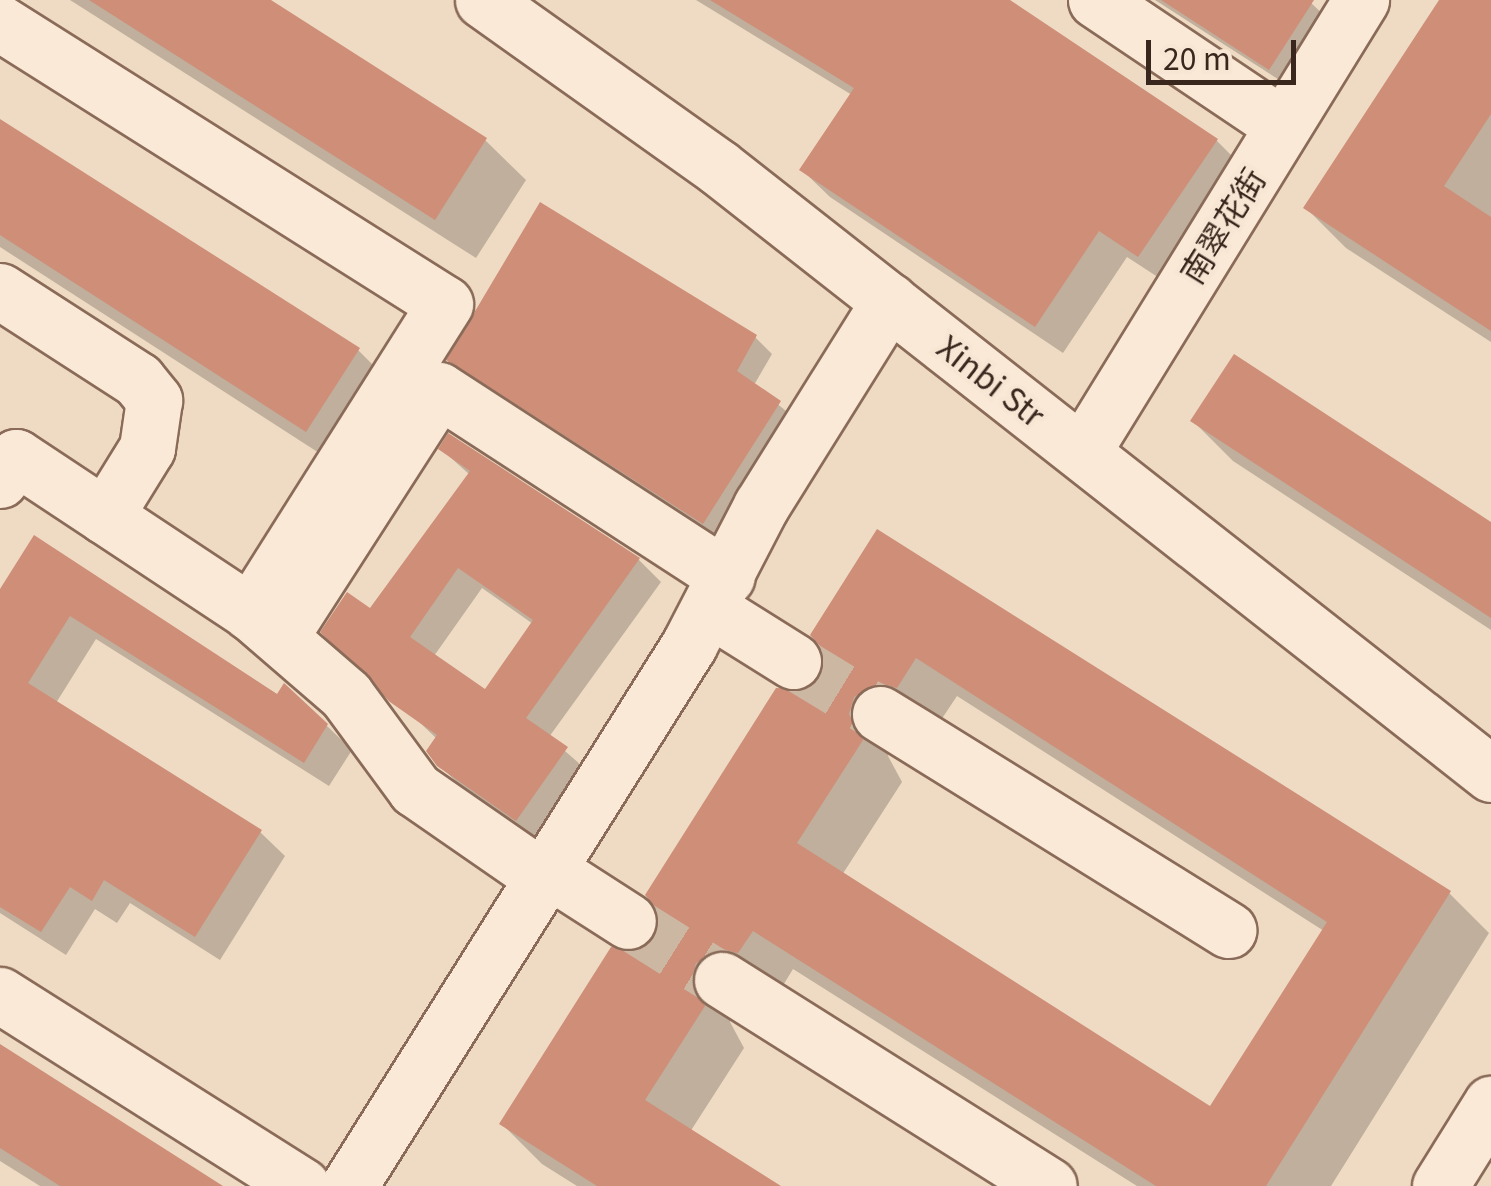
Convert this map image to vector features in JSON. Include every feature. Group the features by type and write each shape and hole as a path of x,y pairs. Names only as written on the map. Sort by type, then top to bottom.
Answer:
{"street":[{"name":"Xinbi Str","path":"482,0 718,167 1491,774"},
{"path":"1096,0 1282,125"},
{"name":"南翠花街","path":"1083,451 1361,0"},
{"path":"0,23 445,304 265,624"},
{"path":"0,291 138,380 154,400 147,448 105,516"},
{"path":"0,995 342,1184 545,873 718,593 761,506 889,301"},
{"path":"265,624 439,390 718,593 794,661"},
{"path":"0,480 16,457 265,624 346,695 415,789 628,921"},
{"path":"880,714 1228,930"},
{"path":"722,980 1050,1186"},
{"path":"1440,1186 1491,1104"}],"building":[{"path":"89,0 271,0 487,138 435,220"},
{"path":"710,0 1010,0 1218,139 1138,257 1099,231 1035,327 799,170 854,88"},
{"path":"1161,0 1314,0 1269,70"},
{"path":"1439,0 1491,0 1491,114 1444,186 1491,217 1491,331 1303,208"},
{"path":"0,119 360,348 306,432 0,235"},
{"path":"540,202 757,335 737,371 781,401 703,524 446,360"},
{"path":"1234,354 1491,522 1491,618 1190,421"},
{"path":"448,433 640,558 526,718 568,747 516,821 437,766 426,751 437,735 390,702 320,632 347,592 370,608 470,471 438,449","holes":["458,568 533,620 485,689 410,637"]},
{"path":"877,529 1451,891 1266,1186 1156,1186 753,931 738,953 722,949 696,963 691,980 705,1006 645,1100 781,1186 597,1186 499,1124 611,947 641,949 655,937 656,908 645,895 776,688 807,689 820,677 821,647 810,635","holes":["916,658 1327,922 1210,1106 797,843 863,740 849,714 854,697 880,683 897,688"]},
{"path":"34,535 277,694 284,683 328,724 304,763 70,616 28,683 262,830 195,937 104,880 92,901 70,887 41,932 0,907 0,589"},
{"path":"0,1044 223,1186 60,1186 0,1148"}],"tunnel":[{"path":"793,661 880,714"},
{"path":"628,921 722,980"}]}
